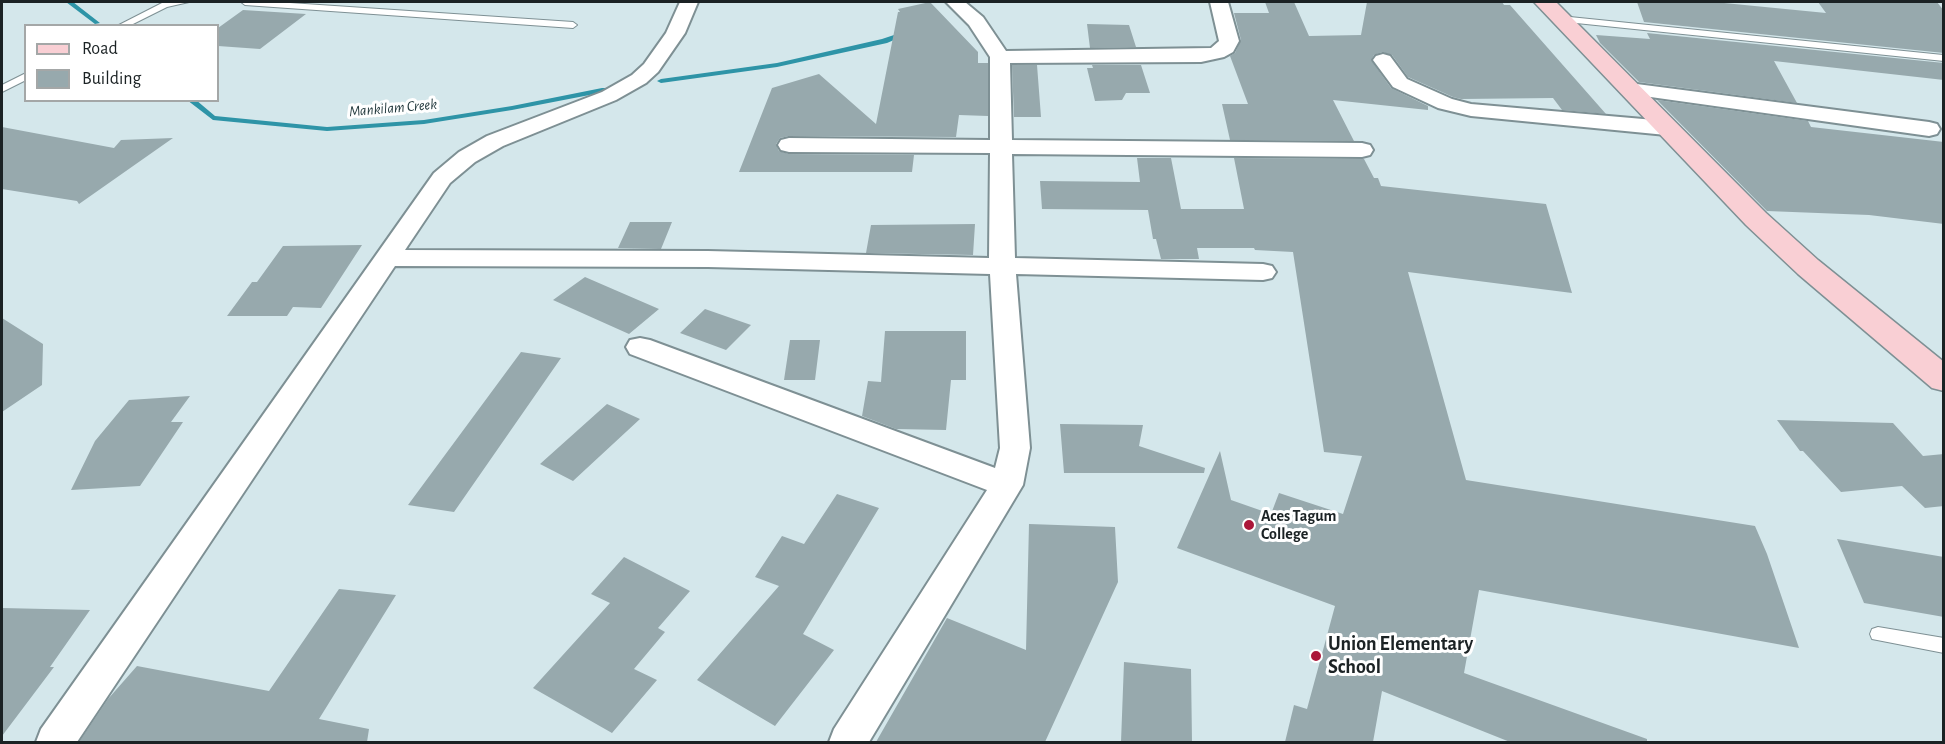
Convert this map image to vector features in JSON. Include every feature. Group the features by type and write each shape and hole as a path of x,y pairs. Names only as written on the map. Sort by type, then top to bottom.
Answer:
{"street":[{"path":"55,742 442,178 466,157 495,141 609,96 639,79 651,68 675,33 689,2"},
{"path":"848,742 1007,484 1015,448 1002,265 1000,57 976,21 955,2"},
{"path":"1000,57 1201,56 1217,53 1226,48 1229,41 1219,2"},
{"path":"1552,10 1666,128 1808,267 1944,380"},
{"path":"1383,60 1400,83 1445,104 1471,110 1666,128"},
{"path":"1629,89 1929,129"},
{"path":"789,145 1001,145 1362,150"},
{"path":"387,258 708,259 1263,272"},
{"path":"640,347 1007,484"}],"lane":[{"path":"125,24 165,5 185,2"},
{"path":"245,2 573,25"},
{"path":"1552,10 1943,58"},
{"path":"2,89 24,77"},
{"path":"1878,634 1944,646"}],"building":[{"path":"930,2 978,52 978,63 988,63 988,116 959,115 956,137 789,136 780,138 776,144 779,151 789,154 914,155 912,172 739,172 772,88 819,74 876,124 898,12 900,12 898,9"},
{"path":"1265,2 1294,2 1309,36 1361,35 1367,2 1502,2 1504,5 1510,5 1606,114 1562,110 1553,98 1461,99 1453,97 1408,77 1392,55 1382,52 1374,55 1371,60 1391,88 1428,106 1428,110 1333,100 1354,141 1230,140 1222,104 1248,104 1230,56 1235,53 1241,40 1234,13 1269,13"},
{"path":"1637,2 1714,2 1826,13 1818,2 1937,2 1944,11 1944,53 1644,22"},
{"path":"243,10 306,14 260,49 219,46 219,27"},
{"path":"1087,24 1129,25 1136,47 1090,48"},
{"path":"1647,33 1944,63 1944,80 1774,61 1797,103 1639,82 1600,43 1596,35 1650,39"},
{"path":"1012,65 1037,65 1041,117 1014,117"},
{"path":"1092,65 1141,65 1150,93 1126,93 1122,100 1095,101 1087,68 1093,68"},
{"path":"1657,100 1808,121 1811,127 1944,142 1944,224 1869,215 1767,211"},
{"path":"2,127 114,148 121,140 173,138 79,204 77,201 2,189"},
{"path":"1137,158 1171,158 1181,209 1244,209 1234,158 1364,159 1381,186 1546,204 1572,293 1408,272 1466,480 1755,526 1799,648 1479,590 1464,673 1647,739 1647,742 1510,742 1382,691 1373,742 1285,742 1294,705 1307,709 1335,606 1177,548 1220,451 1231,500 1271,514 1279,493 1343,514 1362,456 1324,452 1293,252 1255,250 1254,248 1197,248 1199,259 1161,259 1156,239 1153,239 1148,210 1042,209 1040,181 1140,182"},
{"path":"630,222 672,222 661,249 618,248"},
{"path":"975,224 973,255 866,253 871,225"},
{"path":"362,245 321,308 293,307 287,316 227,316 252,282 257,282 283,246"},
{"path":"585,277 659,309 629,334 553,300"},
{"path":"705,309 751,325 726,350 680,333"},
{"path":"2,318 43,344 42,385 2,412"},
{"path":"885,331 966,331 966,380 951,380 946,430 896,429 862,416 868,381 881,382"},
{"path":"790,340 820,340 815,380 784,380"},
{"path":"521,352 561,358 454,512 408,505"},
{"path":"190,396 171,422 183,422 140,486 71,490 95,441 129,400"},
{"path":"607,404 640,419 573,481 540,464"},
{"path":"1777,420 1893,423 1923,456 1944,454 1944,506 1925,508 1902,486 1841,492 1803,451 1800,451"},
{"path":"1060,424 1143,425 1139,446 1205,468 1204,473 1064,473"},
{"path":"837,494 879,508 803,634 834,650 775,726 697,680 779,586 755,577 782,536 804,544"},
{"path":"1029,524 1115,527 1118,582 1045,742 876,742 947,618 1026,650"},
{"path":"1837,539 1944,557 1944,617 1864,603"},
{"path":"624,557 690,591 658,628 665,632 634,669 657,680 612,733 533,688 610,603 591,594"},
{"path":"339,589 396,595 319,719 369,729 367,742 79,742 108,699 137,666 269,691"},
{"path":"2,608 90,610 50,667 54,667 2,736"},
{"path":"1124,662 1191,669 1192,742 1121,742"}],"waterway":[{"name":"Mankilam Creek","path":"69,2 97,23"},
{"name":"Mankilam Creek","path":"661,81 777,65 884,41 906,33"},
{"name":"Mankilam Creek","path":"193,102 213,118 327,129 424,122 602,90"}],"place":[{"name":"Aces Tagum College","path":"1249,525"},
{"name":"Union Elementary School","path":"1316,656"}]}
